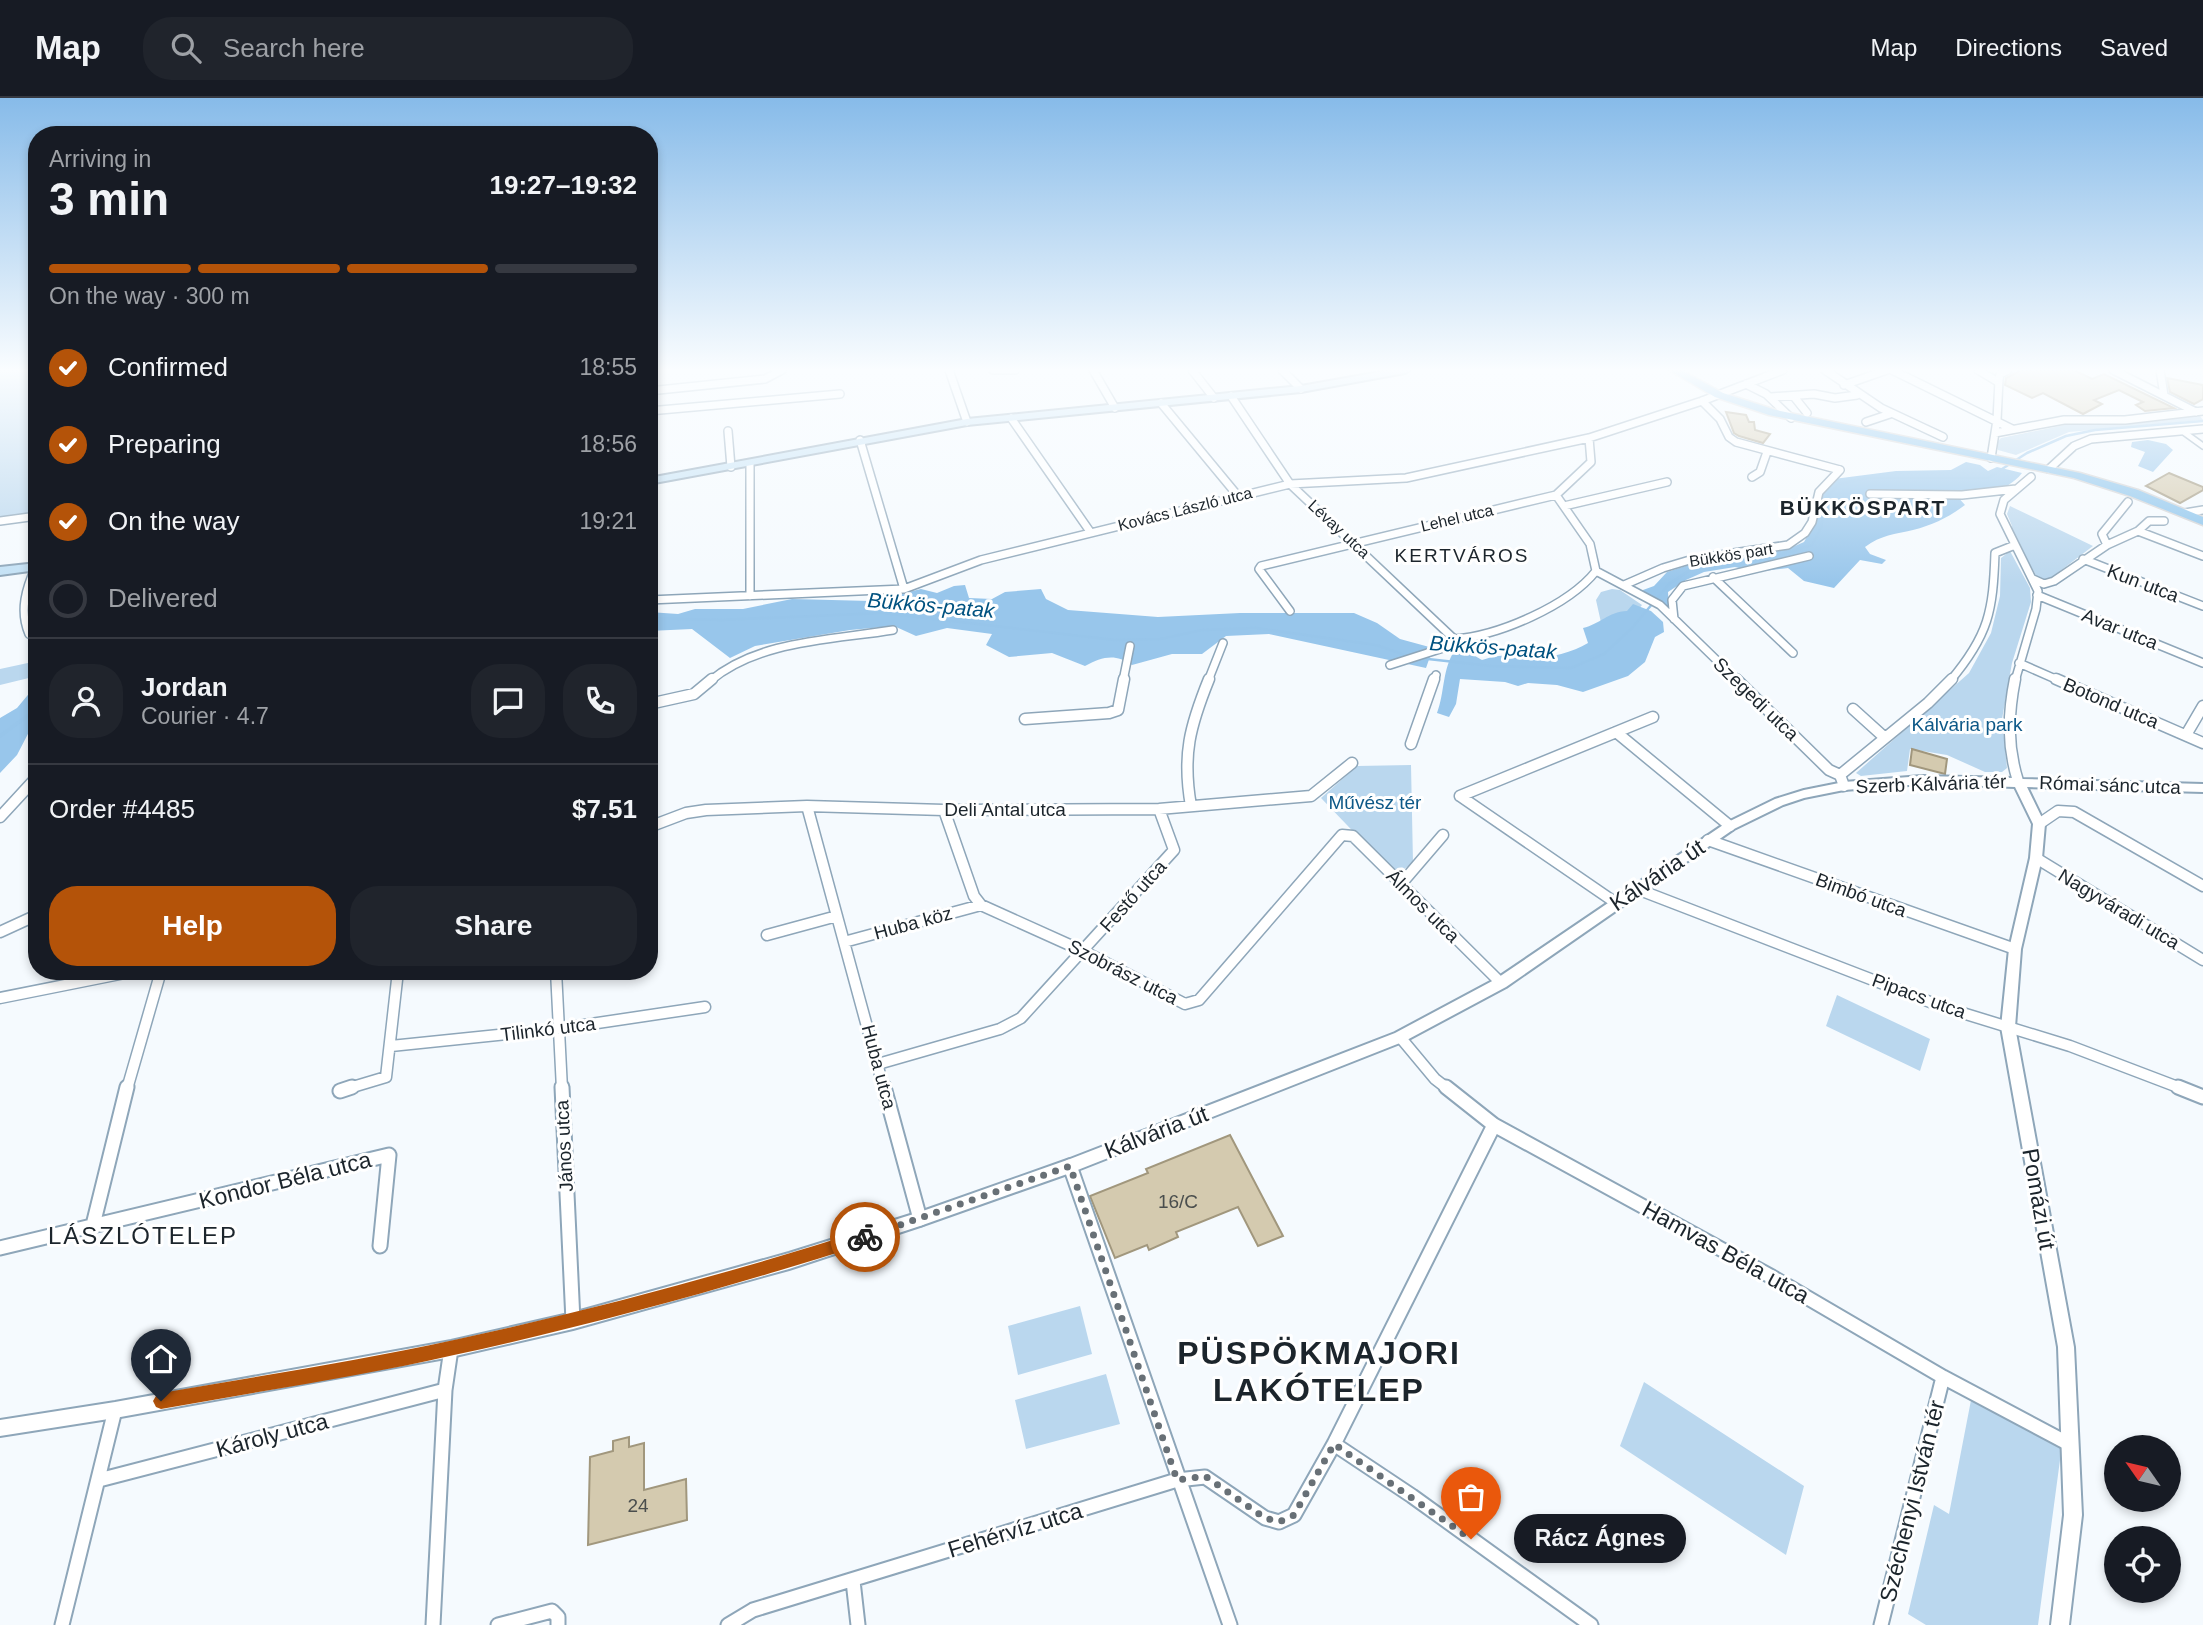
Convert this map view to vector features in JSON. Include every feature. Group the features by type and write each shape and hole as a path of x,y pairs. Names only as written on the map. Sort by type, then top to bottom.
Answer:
{"main road":[{"path":"658,479 750,464 854,441"},
{"path":"1909,441 1994,458 2030,471 2049,469 2104,482 2203,521"},
{"path":"0,571 28,567"}],"street":[{"path":"728,441 731,467"},
{"path":"860,441 904,589"},
{"path":"1027,441 1091,533"},
{"path":"1192,441 1238,496"},
{"name":"Lévay utca","path":"1261,441 1290,484 1454,639"},
{"name":"Kovács László utca","path":"658,600 904,589 981,560 1290,484 1406,478 1574,441"},
{"name":"Lehel utca","path":"1290,611 1259,569 1261,566 1556,495 1591,462 1589,441"},
{"path":"1740,441 1767,452 1760,472 1752,477"},
{"path":"1992,441 1994,458"},
{"path":"2049,469 2077,444 2091,441"},
{"name":"Bükkös part","path":"1624,585 1663,568 1693,559 1788,545 1805,533 1812,522 1819,492 1840,470 1767,452"},
{"path":"750,464 750,596"},
{"path":"2030,471 2017,489 2004,500 2000,514 2038,589 2008,718 2011,762 2018,781 2039,824 2057,811 2074,812 2203,886"},
{"path":"1564,506 1667,482"},
{"path":"1870,494 1955,496 1992,494 2017,489"},
{"path":"1390,665 1443,648 1454,639 1466,639 1518,621 1580,590 1590,582 1596,571 1590,544 1556,495"},
{"path":"2107,545 2102,534 2129,502"},
{"path":"2185,513 2203,510"},
{"path":"0,521 28,518"},
{"path":"0,527 19,519"},
{"path":"2033,579 2043,584 2054,581 2083,559 2138,531 2146,522 2153,519 2164,521"},
{"path":"2138,531 2203,556"},
{"path":"1842,781 1884,737 1935,698 1964,668 1992,610 1994,553 2015,545"},
{"name":"Bükkös part","path":"1674,619 1670,605 1674,594 1683,586 1809,556"},
{"name":"Kun utca","path":"2083,559 2203,606"},
{"name":"Szegedi utca","path":"1596,571 1654,601 1842,781"},
{"path":"1713,577 1793,653"},
{"path":"28,589 24,626 28,632"},
{"name":"Avar utca","path":"2038,595 2203,663"},
{"path":"24,626 28,625"},
{"path":"658,702 694,694 729,665 768,650 893,630"},
{"path":"1191,806 1184,772 1184,748 1223,643"},
{"path":"1025,719 1109,713 1118,710 1130,646"},
{"name":"Botond utca","path":"2019,663 2203,743"},
{"path":"1411,744 1437,675"},
{"path":"2186,735 2203,706"},
{"path":"1853,709 1884,737"},
{"path":"1616,903 1460,796 1653,716"},
{"path":"1616,732 1730,826"},
{"name":"Deli Antal utca","path":"658,824 686,813 706,810 807,806 944,810 1158,809 1311,796 1352,763"},
{"name":"Szerb Kálvária tér","path":"1842,781 2018,781"},
{"name":"Kálvária út","path":"0,1428 115,1410 451,1349 573,1321 789,1261 920,1219 1070,1166 1400,1037 1501,983 1730,826 1779,802 1842,781"},
{"name":"Római sánc utca","path":"2018,781 2092,787 2202,789"},
{"path":"0,817 28,787"},
{"name":"Huba utca","path":"807,806 920,1219"},
{"name":"Festő utca","path":"878,1064 1013,1025 1174,850 1158,809"},
{"path":"944,810 974,896 982,905"},
{"name":"Pomázi út","path":"2039,824 2036,858 2015,949 2008,1027 2066,1347 2073,1515 2060,1625"},
{"name":"Szobrász utca","path":"982,905 1083,951 1185,1004 1192,1004 1199,1000 1342,835"},
{"name":"Álmos utca","path":"1342,835 1353,836 1501,983"},
{"path":"1401,884 1443,835"},
{"name":"Bimbó utca","path":"1708,840 2015,949"},
{"name":"Nagyváradi utca","path":"2036,858 2203,960"},
{"name":"Pipacs utca","path":"1637,889 1943,1007 2070,1046 2203,1097"},
{"name":"Huba köz","path":"844,942 982,905"},
{"path":"767,935 837,916"},
{"path":"0,932 28,919"},
{"path":"0,998 90,980"},
{"path":"93,1226 136,1051 158,980"},
{"path":"340,1091 386,1077 397,980"},
{"name":"János utca","path":"556,980 573,1321"},
{"name":"Tilinkó utca","path":"391,1046 557,1029 705,1007"},
{"name":"Hamvas Béla utca","path":"1400,1037 1435,1079 1494,1125 1750,1265 1943,1377 2069,1444"},
{"path":"1494,1125 1334,1444 1412,1496 1591,1625"},
{"name":"Kondor Béla utca","path":"0,1248 388,1155 380,1246"},
{"path":"1070,1166 1177,1480 1230,1625"},
{"path":"433,1625 445,1390 451,1349"},
{"name":"Széchenyi István tér","path":"1881,1625 1943,1377"},
{"name":"Károly utca","path":"99,1480 445,1390"},
{"path":"62,1625 115,1410"},
{"name":"Fehérvíz utca","path":"727,1625 753,1609 853,1581 1177,1480 1205,1476 1265,1518 1279,1522 1294,1515 1334,1444"},
{"path":"853,1581 858,1625"},
{"path":"498,1625 552,1611 558,1617 558,1625"}],"green space":[{"path":"0,441 28,441 28,514 0,517"},
{"path":"2048,441 2016,455 1998,450 1996,443"},
{"path":"2010,506 2093,546 2047,581 2038,579 2011,530 2007,514"},
{"name":"Kálvária park","path":"2010,551 2030,588 2031,602 2012,663 2002,719 2007,768 2002,772 1985,772 1947,755 1910,749 1907,771 1861,776 1856,773 1969,673 1991,633 2000,596 2001,558"},
{"path":"1620,590 1642,605 1634,615 1602,627 1596,600 1601,592"},
{"path":"28,663 28,678 0,685 0,669"},
{"name":"Művész tér","path":"1411,765 1413,863 1395,875 1321,798 1357,766"},
{"path":"1837,995 1930,1039 1920,1071 1826,1026"},
{"path":"1080,1306 1092,1354 1018,1375 1008,1326"},
{"path":"1106,1374 1120,1424 1026,1449 1015,1400"},
{"path":"1644,1382 1804,1486 1786,1555 1620,1446"},
{"path":"1972,1395 2062,1445 2038,1625 1926,1625 1908,1614 1934,1505 1949,1514"}],"shaded area":[{"path":"2154,441 2166,444 2173,450 2153,472 2138,466 2145,452 2131,447 2132,442"},
{"path":"1966,462 1980,465 1988,471 1997,467 2022,473 2016,480 2000,488 1956,495 1965,505 1940,520 1871,543 1865,547 1870,554 1886,560 1882,564 1860,560 1834,588 1804,581 1788,568 1755,572 1735,567 1704,572 1686,580 1668,592 1669,609 1644,594 1643,590 1654,586 1667,572 1698,562 1723,561 1730,557 1749,555 1768,556 1778,549 1788,549 1804,542 1815,522 1807,517 1812,500 1826,480 1896,471 1951,470"},
{"path":"965,585 969,598 992,599 1005,592 1041,589 1046,599 1068,610 1158,617 1240,613 1354,613 1377,623 1400,639 1433,648 1426,668 1269,634 1226,636 1202,654 1172,654 1132,665 1120,659 1108,658 1085,666 1052,653 1009,657 986,645 992,634 947,628 916,636 894,626 850,630 755,646 730,658 692,629 658,631 658,613 678,614 695,609 743,609 792,599 871,601 883,604 896,595 921,589 937,593"},
{"path":"1633,604 1651,611 1663,622 1664,632 1655,637 1645,662 1628,676 1583,692 1557,685 1528,683 1518,686 1505,682 1460,679 1456,704 1449,717 1437,713 1448,665 1455,650 1461,648 1482,660 1504,656 1533,659 1561,654 1588,643 1583,628 1627,611"},
{"path":"28,695 28,734 17,755 0,773 0,718 17,708"}],"building":[{"path":"2169,473 2203,487 2203,490 2180,503 2146,486"},
{"path":"1912,749 1947,759 1945,774 1910,765"},
{"path":"1230,1135 1283,1236 1258,1246 1238,1207 1176,1232 1178,1237 1149,1250 1147,1245 1115,1258 1090,1196 1148,1173 1146,1169"},
{"path":"629,1437 629,1447 644,1443 644,1490 686,1479 687,1520 588,1545 590,1457 613,1451 613,1441"}],"waterway":[{"name":"Bükkös-patak","path":"1419,658 1491,666 1571,668 1604,654 1632,628 1669,584 1690,570 1768,558 1812,545 1821,528 1826,498 1839,484 1866,478 1988,478 2027,453 2054,441"},
{"name":"Bükkös-patak","path":"658,618 720,620 883,613 1115,640 1160,639 1203,630 1256,628 1376,645 1411,657"},
{"name":"Bükkös-patak","path":"0,736 28,716"}],"way so far":[{"path":"865,1237 1070,1166 1177,1480 1205,1476 1265,1518 1279,1522 1294,1515 1334,1444 1471,1539"}],"place":[{"name":"Rácz Ágnes","path":"1471,1539"}],"district":[{"name":"BÜKKÖSPART","path":"1863,507"},
{"name":"KERTVÁROS","path":"1462,555"},
{"name":"LÁSZLÓTELEP","path":"143,1235"},
{"name":"PÜSPÖKMAJORI LAKÓTELEP","path":"1319,1372"}],"route":[{"path":"161,1401 451,1349 573,1321 865,1237"}]}
